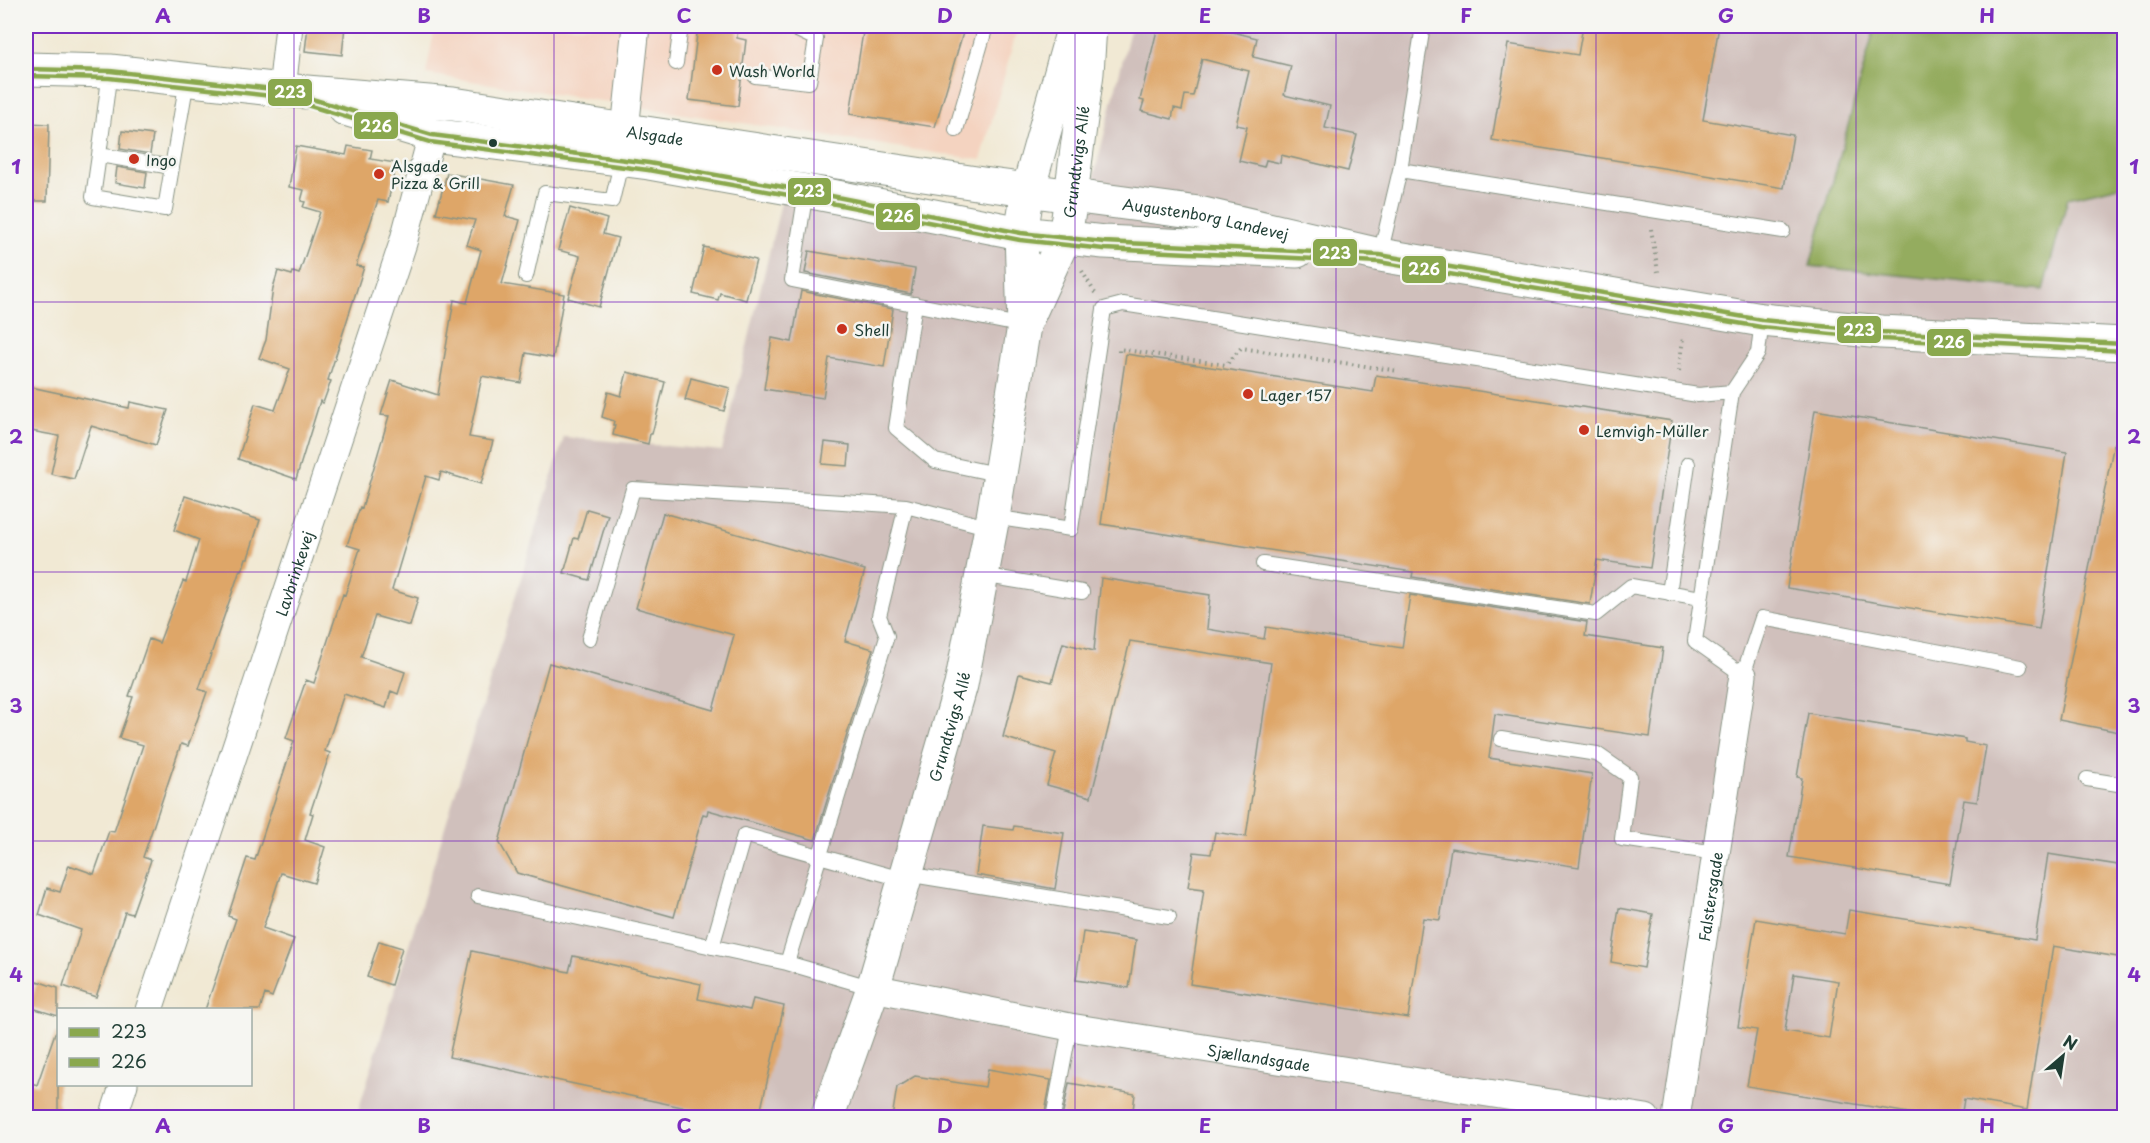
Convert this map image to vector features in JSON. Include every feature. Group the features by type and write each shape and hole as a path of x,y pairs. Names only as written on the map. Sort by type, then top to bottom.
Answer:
{"street":[{"path":"282,90 289,26"},
{"path":"624,145 636,26"},
{"name":"Grundtvigs Allé","path":"827,1118 873,988 961,685 1001,475 1024,326 1024,212 1074,26"},
{"name":"Grundtvigs Allé","path":"1024,326 1068,218 1087,73 1090,26"},
{"name":"Alsgade","path":"26,69 110,71 282,90 453,104 810,191 1024,212"},
{"name":"Alsgade","path":"282,90 432,135 624,145 1024,212"},
{"name":"Lavbrinkevej","path":"150,1008 403,243 432,135"},
{"path":"1024,212 1068,218"},
{"name":"Augustenborg Landevej","path":"1024,212 1068,218 1199,213 1380,255 1762,320 1881,332 2124,344"},
{"name":"Augustenborg Landevej","path":"1068,218 1104,242 1380,255"},
{"name":"Falstersgade","path":"1676,1118 1743,675"},
{"name":"Sjællandsgade","path":"873,988 1070,1027 1646,1118"},
{"path":"113,1118 123,1086"}],"lane":[{"path":"676,63 681,26"},
{"path":"756,76 808,82 816,39 789,26"},
{"path":"956,130 986,26"},
{"path":"1380,255 1400,170 1423,26"},
{"path":"110,71 93,197 165,209 187,80"},
{"path":"526,276 545,193 612,201 624,145"},
{"path":"99,155 172,167"},
{"path":"1400,170 1783,231"},
{"path":"810,191 792,280 1024,326"},
{"path":"589,639 633,489 906,506 992,522 1071,529 1104,309 1123,303 1698,395 1732,392"},
{"path":"915,304 896,428 935,461 1001,475"},
{"path":"1762,320 1758,353 1732,392 1695,640 1743,675 1762,618 2020,667"},
{"path":"1669,593 1688,464"},
{"path":"787,963 887,636 879,616 906,506"},
{"path":"1263,564 1596,614 1630,586 1701,598"},
{"path":"982,575 1083,592"},
{"path":"1501,739 1597,754 1630,777 1622,839 1716,853"},
{"path":"2087,779 2124,785"},
{"path":"712,947 744,835 906,877 1169,917"},
{"path":"478,896 787,963 873,988"},
{"path":"1053,1118 1070,1027"}],"path":[{"path":"1648,208 1663,303"},
{"path":"1676,391 1683,343"},
{"path":"1118,360 1119,349 1226,365 1241,348 1404,372"}],"shaded area":[{"path":"435,26 1018,26 981,160 426,74"},
{"path":"1131,26 2124,26 2124,1117 356,1118 564,437 722,451 785,186 1080,233"}],"green space":[{"path":"1875,26 2124,26 2124,185 2068,198 2043,290 1810,266"}],"building":[{"path":"308,26 345,26 342,55 305,51"},
{"name":"Wash World","path":"698,26 738,26 737,38 746,40 738,106 689,100"},
{"path":"864,26 965,26 935,127 850,114"},
{"path":"1158,26 1222,26 1221,29 1257,38 1253,57 1291,66 1284,95 1330,106 1325,128 1357,135 1348,171 1281,155 1280,163 1266,160 1264,167 1239,161 1247,127 1236,125 1249,71 1202,59 1193,96 1185,95 1182,110 1174,108 1172,119 1141,111 1144,101 1140,100"},
{"path":"1583,26 1719,26 1703,120 1793,135 1784,188 1492,140 1508,44 1578,55"},
{"path":"26,123 49,124 47,201 26,201"},
{"path":"122,131 153,135 150,154 120,149"},
{"path":"296,146 346,155 348,146 372,150 370,159 396,163 388,202 378,200 356,266 364,267 328,380 331,381 323,403 320,401 296,479 238,459 255,404 275,410 290,369 259,358 266,340 273,288 278,271 292,275 293,272 299,274 320,212 303,207 305,202 301,201 304,190 289,187"},
{"path":"117,167 147,172 145,188 115,183"},
{"path":"447,173 514,185 505,216 520,220 502,284 564,294 553,358 526,353 521,383 482,376 469,437 493,441 481,484 441,472 439,480 426,476 392,590 418,598 410,626 375,616 361,657 405,672 398,694 391,691 386,708 344,694 325,751 330,753 310,813 313,814 305,840 325,847 314,883 281,873 263,928 294,939 272,997 265,994 260,1010 206,1008 236,919 228,916 247,858 255,860 294,741 286,738 306,680 314,683 360,549 347,545 360,507 362,508 389,416 381,415 392,380 438,395 454,300 467,303 481,250 467,245 475,220 436,213"},
{"path":"570,208 607,219 603,234 618,238 599,307 568,298 580,256 558,250"},
{"path":"704,247 756,260 746,300 720,293 718,300 693,294"},
{"path":"809,251 915,269 911,294 805,273"},
{"path":"801,291 893,309 884,367 829,358 823,398 764,389 772,338 792,342"},
{"path":"1126,354 1373,392 1376,375 1672,421 1650,568 1597,560 1590,604 1412,577 1413,572 1101,524"},
{"path":"627,372 665,382 648,444 613,435 614,421 602,417 608,392 621,396"},
{"path":"691,378 730,388 724,411 685,400"},
{"path":"26,386 129,408 130,402 168,410 156,445 91,426 74,479 51,474 59,436 26,430"},
{"path":"1815,410 2067,452 2039,629 1787,588"},
{"path":"825,442 850,445 848,466 822,464"},
{"path":"2114,443 2124,444 2124,733 2059,720"},
{"path":"185,496 260,520 248,558 246,558 242,571 240,570 199,689 207,692 188,746 181,744 143,857 151,860 132,914 125,912 96,997 63,986 81,930 39,915 47,888 60,892 69,865 94,874 109,831 114,832 143,745 119,738 133,697 129,696 149,639 159,643 183,581 186,582 199,540 174,530"},
{"path":"587,509 608,515 589,580 564,573 574,538 578,539"},
{"path":"663,513 865,570 845,641 873,649 815,840 708,810 707,815 703,814 674,917 517,873 499,842 549,663 713,710 734,635 636,608"},
{"path":"1101,578 1210,595 1207,629 1264,639 1266,627 1402,648 1410,595 1587,622 1585,636 1663,648 1650,737 1495,714 1489,758 1592,774 1579,867 1451,848 1440,920 1423,918 1408,1018 1190,984 1204,889 1188,887 1194,852 1211,854 1215,832 1246,837 1271,663 1130,641 1091,797 1047,785 1056,753 1003,737 1019,674 1052,682 1063,643 1094,651"},
{"path":"1808,713 1965,739 1965,742 1986,746 1977,802 1964,800 1950,884 1789,857 1802,778 1797,777"},
{"path":"983,826 1013,830 1014,826 1064,833 1055,889 976,875"},
{"path":"2048,854 2124,866 2124,958 2053,946 2027,1110 1964,1099 1961,1118 1939,1118 1747,1086 1757,1030 1738,1027 1756,919 1845,934 1849,910 2035,940","holes":["1794,974 1838,981 1829,1038 1785,1031"]},
{"path":"1619,908 1653,914 1644,968 1611,962"},
{"path":"1083,932 1136,940 1129,988 1076,980"},
{"path":"379,941 402,948 391,985 367,977"},
{"path":"472,951 569,972 573,956 701,984 698,999 750,1010 753,999 784,1006 759,1118 733,1118 449,1057"},
{"path":"37,981 58,988 57,1016 29,1007"},
{"path":"55,1033 57,1034 58,1118 26,1118 26,1081 37,1085"},
{"path":"988,1069 1051,1080 1044,1118 892,1118 897,1087 915,1076 985,1087"},
{"path":"1069,1083 1135,1094 1132,1118 1062,1118"}],"transit line":[{"name":"223","path":"26,69 110,71 282,90 432,135 649,163 1021,233 1104,242 1380,255 1762,320 1881,332 2124,344"},
{"name":"226","path":"26,76 109,78 280,97 430,142 648,170 1020,240 1104,249 1379,262 1761,327 1881,339 2124,351"}],"place":[{"name":"Wash World","path":"717,70"},
{"name":"Ingo","path":"134,159"},
{"name":"Alsgade Pizza & Grill","path":"379,174"},
{"name":"Shell","path":"842,329"},
{"name":"Lager 157","path":"1248,394"},
{"name":"Lemvigh-Müller","path":"1584,430"}]}
